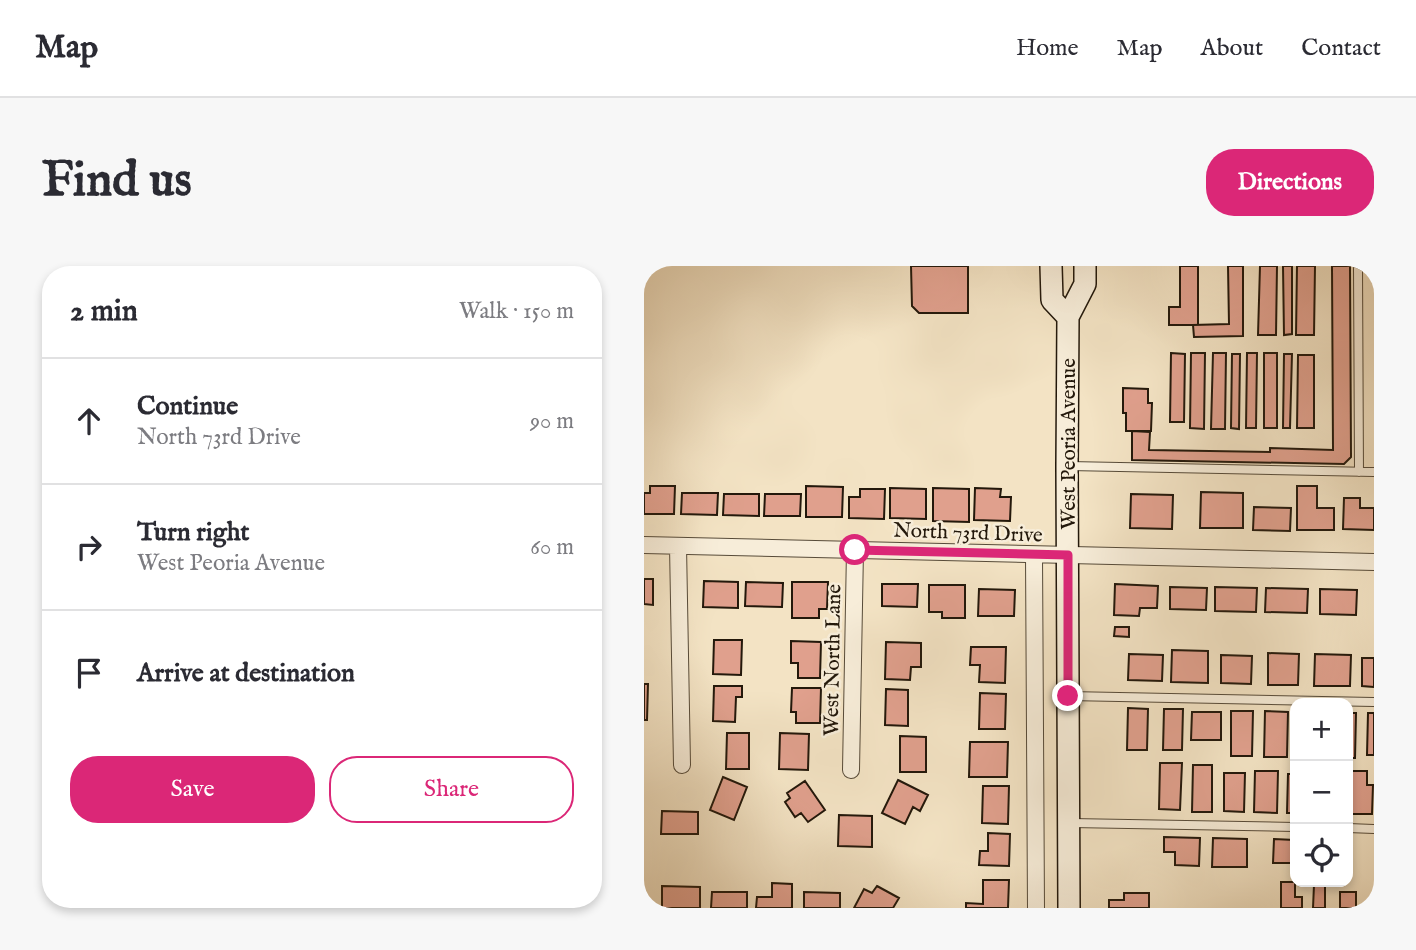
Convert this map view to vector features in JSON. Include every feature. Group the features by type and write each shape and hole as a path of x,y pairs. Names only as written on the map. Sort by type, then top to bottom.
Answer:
{"main road":[{"path":"1051,266 1052,300 1068,317"},
{"name":"West Peoria Avenue","path":"1069,908 1068,317 1085,284 1085,266"}],"street":[{"name":"North 73rd Drive","path":"644,545 1374,562"},
{"path":"678,546 682,765"},
{"name":"West North Lane","path":"852,770 855,550"},
{"path":"1034,555 1036,908"}],"lane":[{"path":"1357,266 1359,472"},
{"path":"1067,466 1374,472"},
{"path":"1068,696 1374,702"},
{"path":"1068,822 1290,827"},
{"path":"1353,828 1374,828"}],"building":[{"path":"911,266 968,266 968,313 919,313 912,306"},
{"path":"1180,266 1198,266 1198,325 1169,325 1169,307 1180,307"},
{"path":"1228,266 1243,266 1243,336 1194,337 1193,325 1229,324"},
{"path":"1260,266 1277,266 1276,335 1258,335"},
{"path":"1283,266 1292,266 1292,334 1284,335"},
{"path":"1297,266 1315,266 1314,335 1296,335"},
{"path":"1332,266 1350,266 1351,457 1344,464 1132,460 1132,431 1150,432 1149,450 1333,450"},
{"path":"1171,353 1185,354 1184,422 1170,422"},
{"path":"1191,353 1205,353 1204,429 1190,428"},
{"path":"1213,353 1226,353 1225,429 1211,429"},
{"path":"1247,353 1257,353 1256,428 1246,428"},
{"path":"1264,353 1277,353 1277,428 1264,428"},
{"path":"1232,354 1240,354 1239,429 1231,428"},
{"path":"1284,354 1292,354 1290,428 1283,428"},
{"path":"1298,355 1314,355 1314,428 1297,428"},
{"path":"1123,388 1148,389 1148,403 1152,403 1151,431 1126,431"},
{"path":"650,486 675,486 674,514 644,514 644,493 650,493"},
{"path":"806,486 843,487 842,517 806,517"},
{"path":"1297,486 1317,486 1317,508 1334,508 1334,530 1297,530"},
{"path":"890,488 926,489 926,519 890,518"},
{"path":"933,488 969,489 969,522 933,521"},
{"path":"975,488 1001,489 1000,497 1011,497 1010,521 974,520"},
{"path":"860,489 885,489 884,519 849,518 849,497 860,497"},
{"path":"1201,492 1243,493 1243,528 1200,528"},
{"path":"682,493 718,493 717,515 681,514"},
{"path":"724,494 759,494 759,516 723,515"},
{"path":"765,494 801,494 800,516 764,516"},
{"path":"1131,494 1173,495 1172,529 1130,528"},
{"path":"1344,498 1360,498 1360,508 1374,508 1374,530 1343,529"},
{"path":"1254,507 1291,508 1290,531 1253,530"},
{"path":"644,579 653,579 653,605 644,604"},
{"path":"704,581 738,582 738,608 703,607"},
{"path":"746,582 783,583 782,607 745,606"},
{"path":"792,582 828,582 827,609 819,609 819,618 792,618"},
{"path":"882,584 918,584 917,607 882,606"},
{"path":"1115,584 1158,586 1157,608 1140,608 1139,616 1114,615"},
{"path":"929,585 965,585 965,618 942,618 942,612 929,612"},
{"path":"1170,587 1207,588 1206,610 1170,609"},
{"path":"1215,587 1257,588 1256,612 1215,611"},
{"path":"1266,588 1308,589 1307,613 1265,612"},
{"path":"979,589 1015,590 1014,616 978,616"},
{"path":"1320,589 1357,590 1356,615 1320,614"},
{"path":"1115,627 1129,627 1129,637 1114,636"},
{"path":"714,640 742,640 741,675 713,674"},
{"path":"791,641 821,642 820,678 798,678 798,663 791,663"},
{"path":"886,642 921,643 921,667 911,667 910,680 885,679"},
{"path":"971,647 1006,647 1005,683 979,682 980,665 970,665"},
{"path":"1172,650 1208,651 1208,683 1171,682"},
{"path":"1268,653 1299,654 1298,685 1268,685"},
{"path":"1129,654 1163,655 1162,681 1128,680"},
{"path":"1315,654 1351,655 1350,686 1314,686"},
{"path":"1221,655 1252,656 1251,684 1221,683"},
{"path":"1362,658 1374,658 1374,687 1362,686"},
{"path":"644,684 648,684 647,720 644,720"},
{"path":"714,686 742,686 742,697 736,697 735,722 713,721"},
{"path":"792,688 821,688 820,723 796,723 796,712 791,712"},
{"path":"886,689 908,690 908,726 885,725"},
{"path":"980,693 1006,694 1005,729 979,729"},
{"path":"1128,708 1148,709 1147,750 1127,750"},
{"path":"1164,709 1183,709 1182,750 1163,750"},
{"path":"1231,711 1253,711 1252,756 1231,756"},
{"path":"1265,711 1288,712 1287,757 1264,757"},
{"path":"1192,712 1221,712 1221,740 1191,740"},
{"path":"1353,713 1356,713 1353,758"},
{"path":"1368,713 1374,713 1374,755 1367,755"},
{"path":"727,733 749,733 749,769 726,769"},
{"path":"780,733 809,734 808,770 779,769"},
{"path":"900,736 926,737 926,772 900,772"},
{"path":"970,742 1008,742 1007,777 969,777"},
{"path":"1160,763 1182,763 1180,810 1159,809"},
{"path":"1193,765 1212,765 1212,812 1192,812"},
{"path":"1255,771 1278,771 1277,813 1254,812"},
{"path":"1353,771 1367,771 1367,785 1373,785 1372,814 1353,814"},
{"path":"1224,773 1245,773 1244,812 1224,811"},
{"path":"1288,774 1290,774 1290,813 1287,813"},
{"path":"723,777 747,787 734,820 710,810"},
{"path":"898,780 928,795 920,811 913,807 905,824 882,813"},
{"path":"805,781 825,810 808,822 801,813 795,817 785,802 790,798 787,793"},
{"path":"983,786 1009,786 1008,824 982,823"},
{"path":"662,811 698,812 698,834 661,834"},
{"path":"839,815 872,816 872,847 838,846"},
{"path":"988,833 1010,834 1009,866 979,865 980,851 988,851"},
{"path":"1164,837 1200,838 1199,866 1175,865 1175,852 1164,852"},
{"path":"1213,838 1247,839 1247,867 1212,867"},
{"path":"1274,839 1290,840 1290,863 1273,863"},
{"path":"983,880 1009,880 1008,908 966,908 966,903 983,904"},
{"path":"1281,882 1290,882 1290,887 1295,887 1295,897 1302,897 1302,908 1281,908"},
{"path":"772,883 792,884 792,908 756,908 757,897 772,897"},
{"path":"662,886 700,887 700,908 662,908"},
{"path":"877,886 899,898 893,908 854,908 864,889 872,893"},
{"path":"1314,887 1325,887 1325,908 1313,908"},
{"path":"712,892 747,892 747,908 711,908"},
{"path":"804,892 840,893 840,908 804,908"},
{"path":"1340,892 1356,892 1356,908 1340,908"},
{"path":"1124,893 1149,893 1149,908 1109,908 1109,900 1124,900"}],"route":[{"path":"855,550 1068,555 1068,696"}]}
